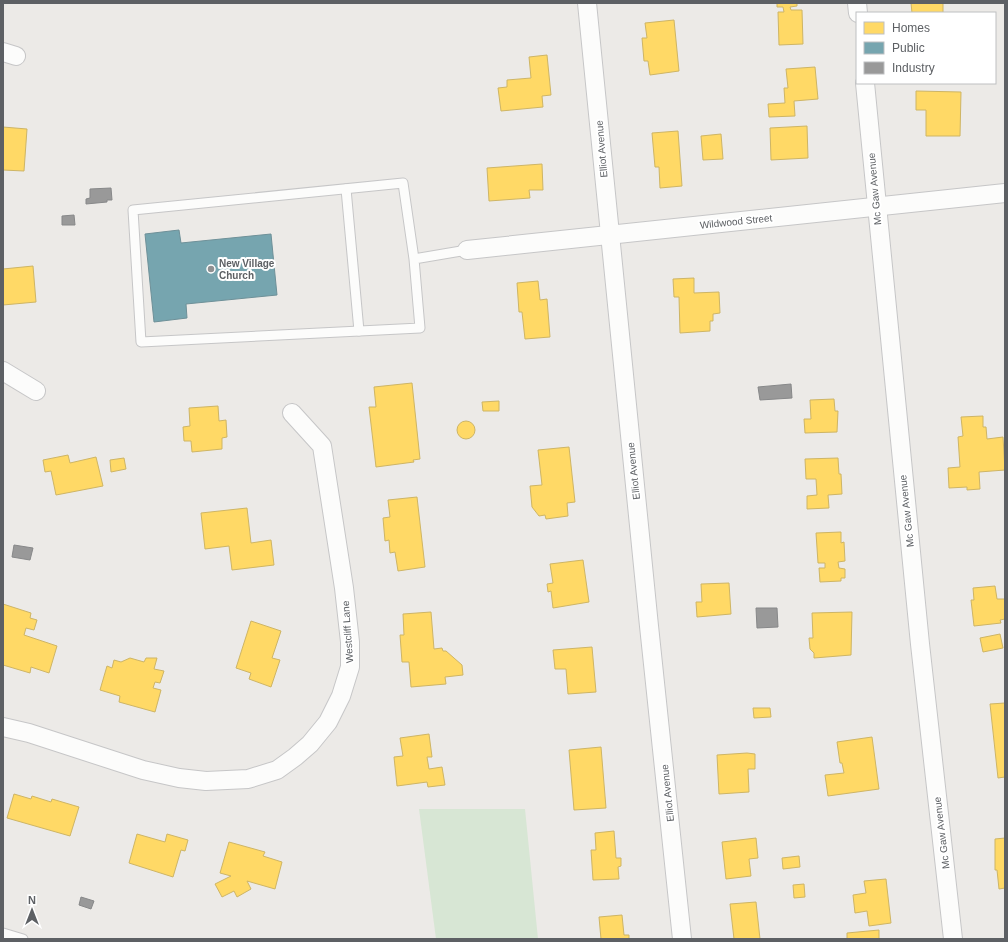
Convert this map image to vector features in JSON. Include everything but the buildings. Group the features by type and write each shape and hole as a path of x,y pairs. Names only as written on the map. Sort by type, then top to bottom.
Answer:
{"street":[{"name":"Elliot Avenue","path":"587,3 609,235 682,939"},
{"name":"Mc Gaw Avenue","path":"865,84 920,644 953,939"},
{"name":"Wildwood Street","path":"467,250 1005,193"},
{"path":"3,371 36,391"},
{"name":"Westcliff Lane","path":"3,727 29,733 143,770 179,778 206,781 248,779 277,770 296,758 310,744 328,722 341,696 350,667 350,642 344,588 322,446 292,414"}],"lane":[{"path":"403,183 414,259 420,328 142,342 133,210 403,183"},
{"path":"346,189 358,331"},
{"path":"414,259 467,250"},
{"path":"3,933 23,939"}],"green space":[{"path":"419,809 525,809 538,939 436,939"}],"place":[{"name":"New Village Church","path":"211,269"}]}
